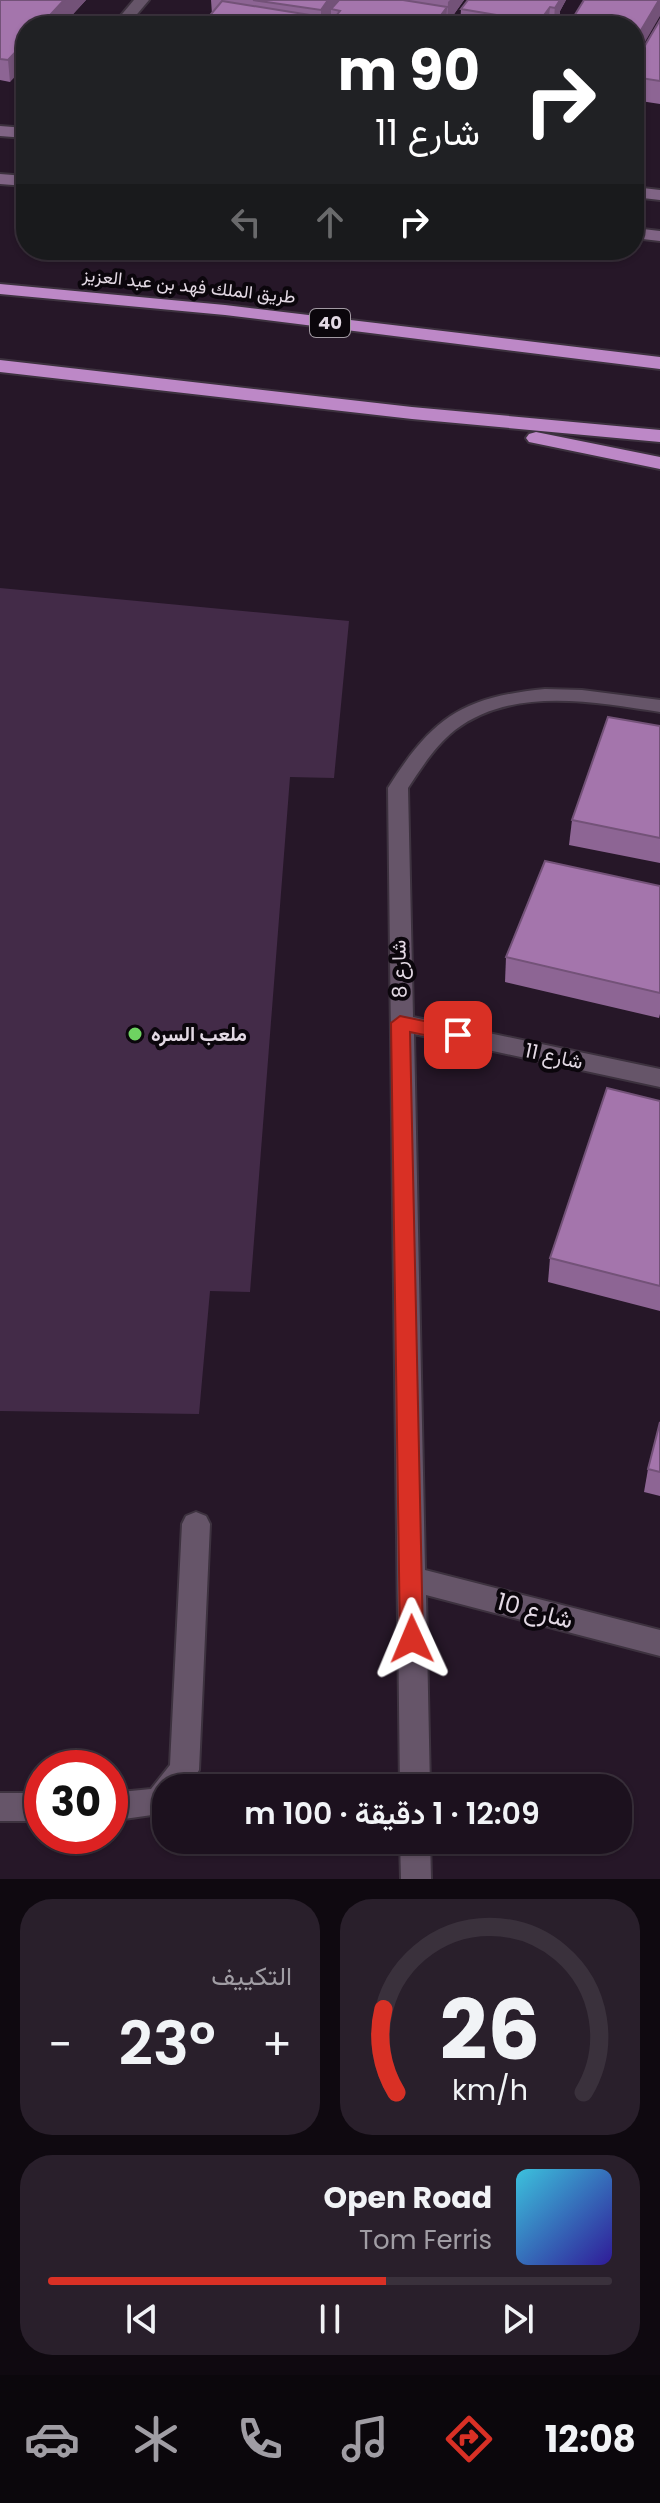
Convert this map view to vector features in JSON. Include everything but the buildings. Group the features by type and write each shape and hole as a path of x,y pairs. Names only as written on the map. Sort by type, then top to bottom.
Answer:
{"highway":[{"name":"طريق الملك فهد بن عبد العزيز","path":"0,289 225,310 660,363"},
{"path":"0,366 412,413 660,436"},
{"path":"412,413 660,463"}],"street":[{"path":"128,16 142,0"},
{"name":"شارع 8","path":"415,1774 398,788 422,747 438,731 471,711 523,696 586,695 660,706"},
{"name":"شارع 11","path":"400,1023 660,1078"},
{"path":"181,1774 184,1770 196,1524"},
{"name":"شارع 10","path":"411,1579 660,1643"},
{"path":"128,1805 152,1803"},
{"path":"0,1807 24,1807"},
{"path":"415,1854 416,1879"}],"shaded area":[{"name":"ملعب السره","path":"0,588 349,621 334,778 290,777 250,1292 210,1291 199,1414 0,1411"}],"place":[{"name":"ملعب السره","path":"135,1034"}],"route":[{"path":"412,1639 400,1023 458,1035"}]}
